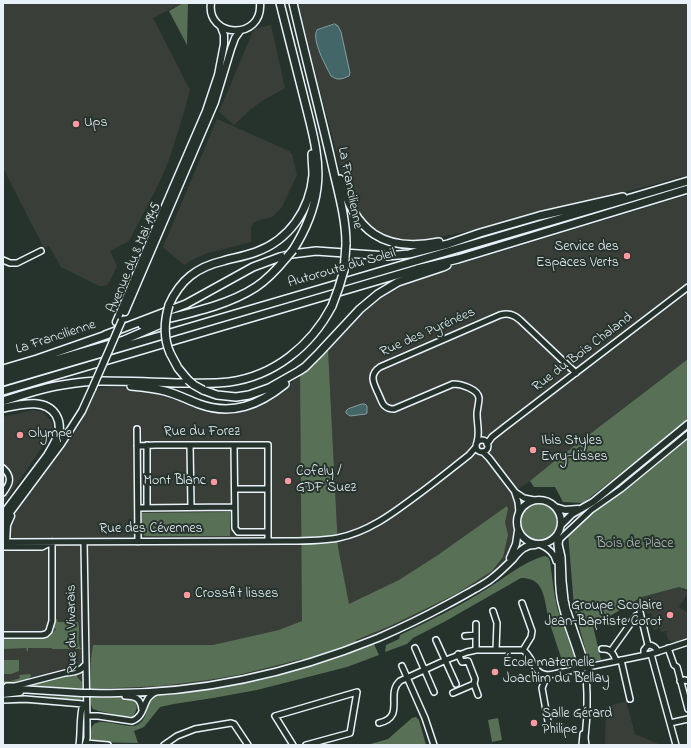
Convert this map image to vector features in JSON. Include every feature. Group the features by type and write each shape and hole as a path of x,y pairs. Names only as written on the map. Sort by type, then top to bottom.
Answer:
{"highway":[{"name":"La Francilienne","path":"3,369 37,359 105,335 186,314 223,302 249,291 261,283 287,258 302,235 313,209 318,180 318,166 313,138 280,3"},
{"name":"La Francilienne","path":"3,401 43,389 67,384 100,381 208,384 247,378 274,367 287,359 299,350 314,334 332,306 344,270 346,244 345,228 342,207 293,3"},
{"path":"299,371 269,388 250,395 225,397 213,394 194,385 178,368 166,344 165,329 166,314 169,305 179,288 194,273 214,263 250,254 263,249 281,238 294,226 305,207 310,192 313,173 313,138"},
{"path":"328,147 332,151 341,185 354,214 365,227 380,237 397,244 416,245 437,243 480,233"},
{"name":"Autoroute du Soleil","path":"3,382 688,181"},
{"name":"Autoroute du Soleil","path":"3,391 688,189"},
{"path":"105,335 186,304 254,267 280,257 316,251 376,255 402,255 424,251 539,216 615,198 647,193"},
{"path":"67,384 118,385 150,388 171,393 208,407 220,409 231,409 250,405 267,397 299,371 319,353 352,317 378,294 398,282 443,267 458,258"},
{"path":"3,375 124,340 186,314"},
{"path":"3,408 26,404 40,404 48,407 54,412 58,419 59,430 49,453"}],"main road":[{"name":"Avenue du 8 Mai 1945","path":"119,321 159,220 206,111 218,74 224,44 224,35 221,27 214,19 211,3"},
{"name":"Avenue du 8 Mai 1945","path":"3,522 61,444 82,411 119,321 215,102 235,38 240,31 252,25 256,20 259,14 260,3"},
{"path":"221,27 227,30 240,31"},
{"name":"Avenue du 8 Mai 1945","path":"3,514 61,438 90,389"},
{"path":"3,687 39,691 105,694 166,690 217,684 254,677 304,664 378,638 454,601 489,580 521,550 528,546 549,542 557,536 561,525 572,514 594,502 688,424"},
{"path":"504,567 515,548 518,531 516,521 519,512 525,504 534,500 544,500 550,503 558,511 561,525"},
{"path":"4,544 7,525 15,507"},
{"path":"555,507 565,510 584,508"},
{"path":"518,531 522,538 526,541 538,545"},
{"path":"3,694 39,691"}],"street":[{"path":"3,260 10,263 17,263 41,251"},
{"name":"Rue du Bois Chaland","path":"482,446 688,287"},
{"name":"Rue des Pyrénées","path":"515,492 489,458 482,446 477,413 479,400 476,392 457,384 453,384 394,409 389,409 383,403 373,382 374,373 380,367 500,315 511,314 516,316 530,328 576,373"},
{"path":"137,429 138,542"},
{"path":"586,745 586,673 590,671 588,664 584,659 567,609 563,581 562,557 559,544 560,539 591,510 621,489 688,434"},
{"path":"234,444 234,526 238,532 268,532"},
{"name":"Rue du Forez","path":"137,446 234,444 268,445 268,489"},
{"path":"190,445 191,507"},
{"path":"147,446 147,508"},
{"name":"Rue des Cévennes","path":"4,544 52,542 295,541 339,538 371,526 394,512 482,446"},
{"path":"3,468 8,474 10,482 3,493"},
{"path":"235,489 268,489 268,541"},
{"path":"515,492 524,498 534,500"},
{"path":"515,492 519,512"},
{"path":"138,508 234,507"},
{"path":"557,536 556,541 561,605 581,668 584,689 585,702 582,745"},
{"path":"3,635 42,635 49,631 52,621 52,542"},
{"name":"Rue du Vivarais","path":"84,542 87,716 87,738 85,744"},
{"path":"538,545 553,552 558,568"},
{"path":"522,603 532,631 531,637 523,650"},
{"path":"493,611 493,619 497,623 496,650"},
{"path":"611,651 636,616 640,613 648,645"},
{"path":"476,624 476,650"},
{"path":"465,636 476,635"},
{"path":"436,640 456,684"},
{"path":"378,723 386,721 391,717 394,710 395,686 400,680 458,654 476,650 523,650 528,655 535,669 542,674 549,675 651,654 688,642"},
{"path":"648,645 654,646 658,652"},
{"path":"644,655 644,650 648,645"},
{"path":"415,648 434,692"},
{"path":"668,648 674,665 677,667 688,709"},
{"path":"602,649 611,651 618,661 630,699"},
{"path":"458,654 462,662 468,661 475,679 474,684 478,695"},
{"path":"651,654 676,745"},
{"path":"3,687 15,686 74,672 83,668 86,664"},
{"path":"402,666 425,718 434,745"},
{"path":"74,672 79,674 86,681"},
{"path":"549,675 542,688 549,727"},
{"path":"680,681 688,681"},
{"path":"453,693 474,684"},
{"path":"87,716 98,716 132,721 141,715 150,695 166,690"},
{"path":"293,745 275,716 357,692 350,733 315,744 306,745"},
{"path":"105,694 133,696 140,702 142,711"},
{"path":"3,700 82,704 79,745"},
{"path":"670,723 688,719"},
{"path":"164,745 177,736 195,729 231,722 234,724 248,745"},
{"path":"85,744 108,745"}],"shaded area":[{"name":"Ups","path":"3,3 182,3 153,18 190,90 185,109 169,160 159,183 129,241 110,251 117,266 107,285 99,286 61,267 49,246 44,248 3,168"},
{"path":"298,3 688,3 688,175 537,213 481,229 411,242 396,240 382,234 371,227 362,218 354,205 345,184"},
{"path":"271,25 285,88 262,101 234,125 219,112 254,29"},
{"path":"217,119 289,151 292,154 297,175 282,207 272,217 253,223 251,228 251,242 205,254 184,265 163,247"},
{"path":"688,195 688,359 515,491 518,512 516,521 518,531 515,548 504,567 453,601 356,645 338,547 328,349 367,308 397,286 463,263"},
{"path":"300,375 303,664 229,681 132,691 3,688 3,544 8,526 12,518 79,426 98,388 118,387 167,394 200,408 223,413 232,413 242,412 275,397"},
{"path":"33,410 43,412 52,422 53,431 3,504 3,417"},
{"name":"Groupe Scolaire Jean-Baptiste Corot","path":"679,587 688,593 679,607 688,613 688,639 675,643 674,641 671,642 668,639 666,633 667,631 661,632 659,627 658,629 654,630 653,627 651,627 648,617 652,616 651,613 647,614 647,606 646,603 644,604 642,597"},
{"path":"626,701 635,734 661,745 605,745 606,707"}],"green space":[{"path":"183,3 188,3 187,45 169,11"},
{"path":"328,349 338,547 349,604 399,580 438,555 507,506 508,509 505,522 508,535 503,557 492,571 456,594 390,626 356,640 356,645 303,664 302,659 238,675 161,686 90,689 93,645 213,645 279,630 302,621 300,375"},
{"path":"688,359 688,420 583,503 563,502 555,487 534,487 530,481"},
{"name":"Bois de Place","path":"688,435 688,590 679,587 642,597 593,626 601,660 593,661 587,656 574,607 568,533"},
{"path":"538,502 552,508 558,522 552,536 538,542 524,536 518,522 524,508"},
{"path":"230,512 230,536 145,536 142,533 142,513"},
{"path":"544,556 548,557 550,561 557,607 576,662 575,665 564,667 548,617 542,590 534,581 524,578 521,578 413,638 407,644 385,652 386,645 399,639 400,635 454,608 528,562"},
{"path":"54,619 57,619 58,622 78,622 79,643 81,649 28,648 27,651 26,648 3,649 3,639 46,638 56,629 53,628"},
{"path":"374,644 379,655 347,667 257,690 160,707 144,727 134,731 138,743 93,742 91,738 93,725 97,723 103,722 132,726 137,725 144,719 149,703 156,696 235,683 238,684 337,657"},
{"path":"3,660 19,660 19,671 11,674 3,674"},
{"path":"30,674 31,676 25,681 14,684 3,684 3,681 11,681 20,678 19,675"},
{"path":"75,674 82,682 83,690 15,688 68,675"},
{"path":"89,696 131,698 135,702 137,709 133,716 126,717 99,711 93,709"},
{"path":"3,697 81,697 81,703 77,707 3,704"},
{"path":"416,717 419,720 426,745 367,745 388,739 412,718"},
{"path":"498,718 502,740 492,742 488,720"}],"water":[{"path":"335,24 341,32 350,73 349,76 340,79 336,79 331,76 317,46 316,40 317,30"},
{"path":"362,404 367,406 366,414 350,416 346,413 348,409"}],"place":[{"name":"Ups","path":"76,124"},
{"name":"Service des Espaces Verts","path":"627,256"},
{"name":"Olympe","path":"20,435"},
{"name":"Ibis Styles Evry-Lisses","path":"533,450"},
{"name":"Cofely / GDF Suez","path":"288,481"},
{"name":"Mont Blanc","path":"214,482"},
{"name":"Crossfit lisses","path":"187,595"},
{"name":"Groupe Scolaire Jean-Baptiste Corot","path":"670,615"},
{"name":"École maternelle Joachim du Bellay","path":"495,672"},
{"name":"Salle Gérard Philipe","path":"534,723"}]}
